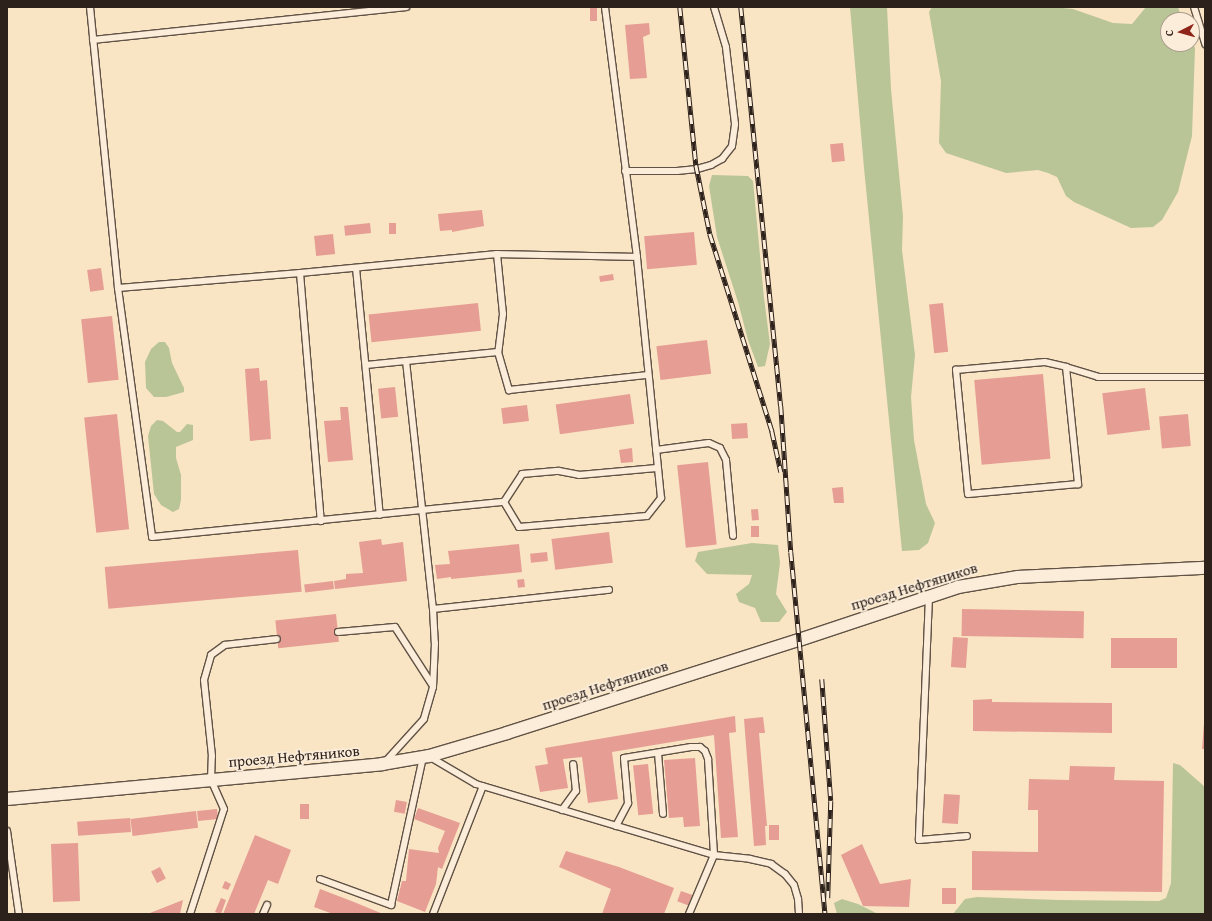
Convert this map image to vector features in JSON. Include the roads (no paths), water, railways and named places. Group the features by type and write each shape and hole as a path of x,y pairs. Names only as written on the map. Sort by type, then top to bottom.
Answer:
{"street":[{"name":"проезд Нефтяников","path":"7,799 382,764 426,756 507,733 792,642 929,595 984,581 1018,577 1205,568"}],"lane":[{"path":"90,7 118,288 152,537 504,502"},
{"path":"93,40 406,7"},
{"path":"504,502 519,527 647,516 661,498 636,257 605,7"},
{"path":"626,171 677,171 697,169 711,165 722,159 732,146 735,124 726,47 714,7"},
{"path":"1194,7 1205,44"},
{"path":"118,288 356,268 497,254 636,257"},
{"path":"497,254 503,314 498,352 509,390 648,375"},
{"path":"356,268 380,515"},
{"path":"300,273 321,521"},
{"path":"366,365 498,352"},
{"path":"382,764 424,719 434,687 435,643 433,609 406,361"},
{"path":"1066,367 1078,484 968,494 956,370 1045,362 1066,367 1098,377 1205,377"},
{"path":"656,450 709,443 720,448 726,460 733,536"},
{"path":"504,502 522,474 559,471 579,475 657,468"},
{"path":"433,609 609,590"},
{"path":"929,595 919,840 967,836"},
{"path":"338,632 395,627 434,687"},
{"path":"190,914 224,809 212,780 212,756 204,680 211,655 225,645 277,639"},
{"path":"616,826 628,803 624,758 691,747 700,747 705,751 708,759 714,855 689,914"},
{"path":"658,753 663,814"},
{"path":"320,879 391,905 426,756 476,784 714,855 750,859 771,864 785,874 794,885 798,899 799,914"},
{"path":"562,810 576,791 573,764"},
{"path":"433,914 483,786"},
{"path":"7,831 19,914"},
{"path":"263,914 267,905"}],"railway":[{"path":"680,7 696,165 710,234 772,431 781,472"},
{"path":"741,7 781,406 791,552 825,914"},
{"path":"822,679 831,801 828,898"}]}
